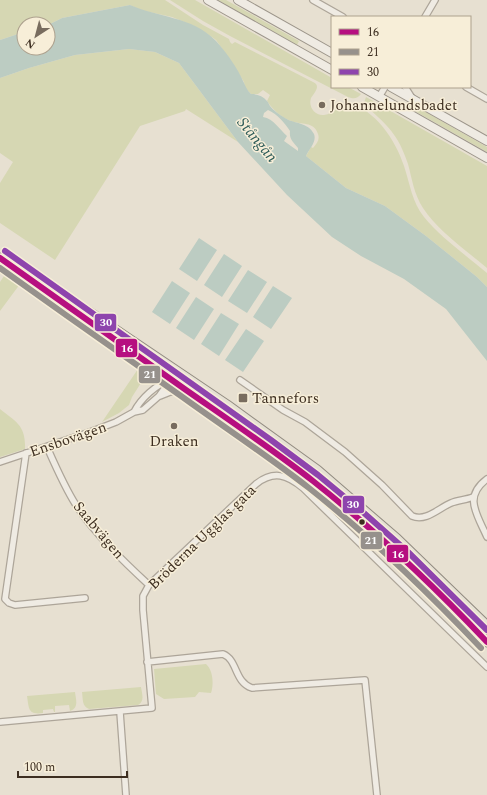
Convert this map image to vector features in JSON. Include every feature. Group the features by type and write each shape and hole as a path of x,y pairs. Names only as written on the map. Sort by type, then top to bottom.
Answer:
{"main road":[{"path":"208,0 331,69"},
{"path":"238,0 331,52"},
{"path":"364,88 487,158"},
{"path":"393,88 487,141"},
{"path":"0,258 95,316 264,431 336,486 407,548 487,626"},
{"path":"0,258 286,460 362,521 434,587 487,642"}],"street":[{"path":"313,0 341,16"},
{"path":"426,16 435,0"},
{"path":"380,97 384,88"},
{"path":"406,88 414,100"},
{"path":"468,88 487,99"},
{"name":"Ensbovägen","path":"0,462 110,425 134,412 143,410 159,396 177,371"},
{"name":"Ensbovägen","path":"134,412 138,403 159,385 171,379"},
{"path":"240,380 283,410 305,422 345,452 378,481 412,516 418,518 424,517 452,502 473,498"},
{"name":"Ensbovägen","path":"159,396 185,389"},
{"name":"Saabvägen","path":"47,447 76,505 126,564 149,585"},
{"path":"26,454 5,599 9,603 15,605 84,598"},
{"name":"Bröderna Ugglas gata","path":"120,712 152,708 143,610 143,596 149,585 262,479 281,475 291,479 303,488 487,667"},
{"path":"487,479 480,485 473,498 474,507 487,537"},
{"path":"147,662 223,654 230,659 242,682 252,688 366,680 377,795"},
{"path":"0,722 120,712 126,795"}],"green space":[{"path":"0,0 165,0 203,25 229,39 232,44 235,42 315,83 317,88 311,98 310,105 311,108 318,114 328,114 348,102 358,106 376,119 390,136 400,156 414,199 420,211 430,224 446,239 487,273 487,287 477,277 426,236 385,206 346,188 306,156 311,147 313,148 319,138 314,127 288,120 274,110 267,101 270,95 263,90 258,94 251,94 245,88 244,82 216,40 194,26 172,17 140,10 130,5 62,18 56,21 56,16 16,16 16,35 0,40"},
{"path":"170,0 195,0 331,77 331,88 350,88 361,94 355,98 348,97 203,21"},
{"path":"218,0 226,0 299,41 297,45"},
{"path":"129,49 155,52 179,63 238,142 186,109 185,111 140,126 55,260 0,223 0,183 13,162 0,153 0,78 75,55"},
{"path":"366,97 487,166 487,268 444,232 423,208 415,192 408,164 400,145 392,131 366,106 364,103"},
{"path":"408,102 487,147 487,152 406,106"},
{"path":"0,270 20,284 0,311 0,282 4,276 0,273"},
{"path":"107,345 134,364 146,375 132,397 129,405 119,413 102,422 138,369"},
{"path":"185,382 268,440 328,485 412,558 411,559 307,470"},
{"path":"0,409 15,421 22,429 24,434 25,449 0,457"},
{"path":"206,664 212,677 211,693 199,692 195,697 164,699 156,694 154,669"},
{"path":"141,687 142,701 138,705 89,709 83,702 82,692"},
{"path":"75,692 76,706 73,710 70,711 69,705 55,706 55,712 53,709 43,710 43,713 34,713 29,708 27,696"}],"water":[{"name":"Stångån","path":"130,5 186,22 206,32 227,54 251,94 262,97 281,115 289,120 305,125 311,130 315,137 306,156 346,188 385,206 426,236 477,277 487,287 487,361 446,309 404,279 361,256 332,237 287,195 238,142 179,63 155,52 129,49 75,55 0,78 0,40 16,35 16,56 56,56 56,21 62,18","holes":["268,110 275,114 290,131 291,138 298,148 298,151 284,141 287,136 276,125 267,118 263,117 264,113"]},
{"path":"199,238 217,250 197,281 179,269"},
{"path":"224,254 242,266 222,297 204,285"},
{"path":"248,270 267,282 247,313 228,301"},
{"path":"172,281 190,293 170,324 152,312"},
{"path":"273,286 292,298 271,329 253,317"},
{"path":"196,297 214,309 194,340 176,328"},
{"path":"221,313 239,324 219,356 201,344"},
{"path":"246,329 264,341 243,372 225,360"}],"transit line":[{"name":"30","path":"5,251 318,475 408,552 487,630"},
{"name":"16","path":"0,258 266,446 313,481 403,558 487,642"},
{"name":"21","path":"0,268 262,453 309,488 398,565 481,648"}],"place":[{"name":"Johannelundsbadet","path":"322,105"},
{"name":"Tannefors","path":"243,398"},
{"name":"Draken","path":"174,426"}]}
